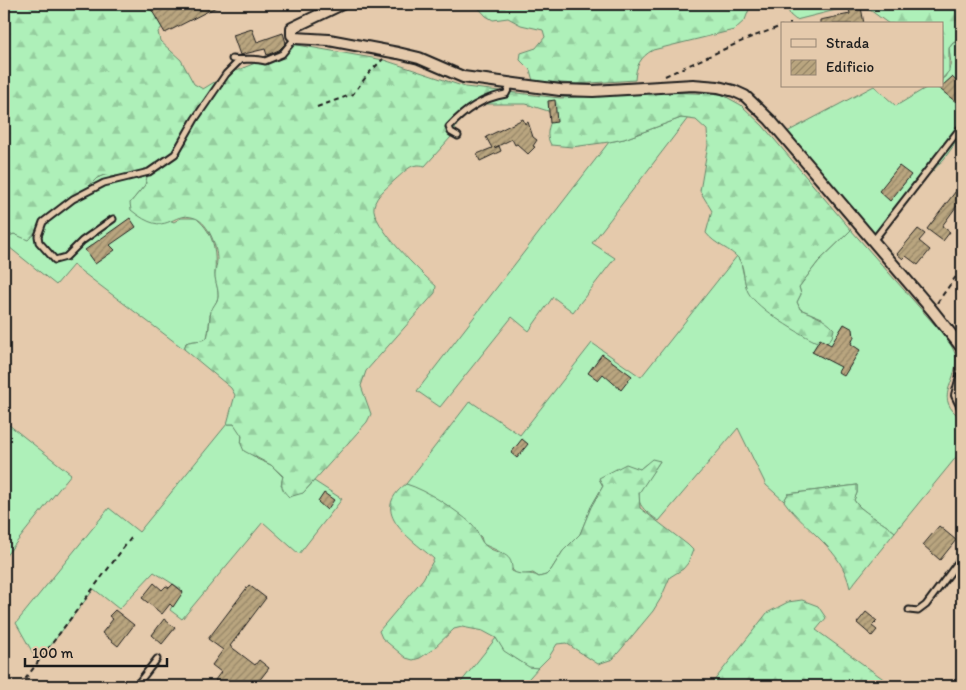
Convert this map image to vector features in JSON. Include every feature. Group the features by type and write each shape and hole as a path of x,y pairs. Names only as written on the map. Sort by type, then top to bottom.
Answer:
{"street":[{"path":"342,4 318,17 296,25 292,32 295,38 330,40 389,51 419,58 463,77 511,84 575,91 693,85 718,87 745,96 770,120 932,310 962,348"},
{"path":"962,377 957,395 962,405"}],"lane":[{"path":"232,59 240,60 252,57 266,61 275,58 282,54 295,38"},
{"path":"112,220 82,240 66,257 55,260 39,242 38,236 43,222 73,199 104,183 149,172 175,154 194,119 226,74 240,60"},
{"path":"458,136 451,132 449,127 458,118 476,104 506,94 511,84"},
{"path":"873,241 962,126"},
{"path":"909,610 918,611 926,605 962,557"},
{"path":"136,686 157,659"}],"path":[{"path":"659,79 749,38 781,26"},
{"path":"317,107 353,94 389,51"},
{"path":"932,310 962,268"},
{"path":"20,686 131,538"}],"green space":[{"path":"4,4 118,4 146,6 155,9 169,19 158,32 160,41 181,60 194,84 203,89 226,75 282,52 286,43 384,60 465,87 560,98 663,92 721,94 741,105 763,126 851,230 818,262 799,287 801,294 797,302 800,309 830,325 834,329 832,337 827,343 819,343 791,328 760,306 748,292 739,259 706,233 712,211 700,191 708,145 707,130 696,120 681,118 624,139 572,147 551,145 548,134 552,117 548,111 526,104 480,104 468,112 458,123 451,137 425,166 416,165 409,168 383,191 375,202 375,214 380,224 398,248 436,286 435,293 366,371 361,386 371,414 367,422 303,493 289,497 282,488 283,476 271,465 244,451 241,444 242,436 234,424 227,424 235,395 231,388 184,349 186,343 207,338 211,311 218,298 215,275 216,249 208,230 200,221 187,216 161,224 154,223 131,210 130,203 145,185 147,177 142,171 127,177 104,175 97,178 75,200 60,205 28,240 14,234 4,238"},
{"path":"475,4 751,4 745,20 734,30 653,50 640,62 636,70 635,80 576,84 533,81 530,70 520,60 521,53 536,48 545,37 543,30 521,25 508,18 493,20 486,16"},
{"path":"786,4 962,4 962,40 953,43 949,48 949,71 944,77 944,22 886,22 870,10 848,7 796,20 790,15"},
{"path":"962,41 962,134 944,159 873,234 787,132 870,88 876,88 896,106 926,88 944,88 944,78 951,64 949,48 953,43"},
{"path":"681,118 688,118 592,243 615,258 573,312 553,297 529,331 512,317 440,407 417,391 609,142 624,139"},
{"path":"142,170 148,177 145,185 130,203 174,222 181,218 196,218 207,230 213,243 218,297 210,315 207,338 186,343 184,349 73,265 56,285 4,243 4,238 14,234 21,236 60,205 75,200 97,178 104,175 127,177"},
{"path":"851,230 942,333 956,358 947,397 953,411 962,419 962,450 895,532 857,504 854,500 857,493 857,485 788,494 784,501 766,485 738,428 659,521 642,506 639,494 660,461 646,464 640,469 599,479 603,486 591,507 580,534 563,551 551,570 546,575 539,577 533,573 520,574 514,572 504,555 483,544 481,537 435,498 406,484 470,401 520,435 592,343 641,377 737,256 741,263 746,286 780,319 819,343 822,318 800,309 797,302 801,294 799,287 818,262"},
{"path":"4,421 71,474 4,558"},
{"path":"227,424 234,424 238,428 242,435 241,444 257,459 271,465 283,477 281,485 303,493 314,481 342,499 299,554 263,522 182,619 170,610 181,589 154,572 119,609 94,589 38,662 16,623 109,508 139,532"},
{"path":"652,459 660,461 639,493 640,508 693,550 688,563 683,569 670,577 653,611 613,659 598,664 566,643 557,644 549,657 538,668 529,667 504,651 496,638 483,631 462,627 454,629 432,650 413,660 406,658 382,638 379,631 423,579 434,559 405,534 397,525 392,515 391,505 395,495 406,484 432,496 472,524 488,548 510,559 512,571 539,577 546,575 551,570 563,551 580,534 591,507 603,486 599,478 626,464 640,469"},
{"path":"857,485 857,493 854,500 857,504 895,532 850,588 846,574 831,551 784,501 788,494"},
{"path":"802,600 818,606 826,618 816,630 893,686 710,686 767,613 788,602"},
{"path":"496,638 503,648 514,657 532,667 538,668 522,686 458,686"}],"building":[{"path":"148,4 222,4 165,33"},
{"path":"861,7 864,22 820,22 820,20 850,14 849,9"},
{"path":"252,29 257,42 283,33 286,43 279,50 267,55 265,49 240,55 233,35"},
{"path":"952,77 962,86 962,94 956,102 938,88 944,88 944,84"},
{"path":"555,100 557,122 550,123 548,101"},
{"path":"523,119 525,124 528,122 533,137 537,140 533,146 535,147 528,154 517,144 515,145 512,139 494,148 499,146 501,151 480,161 477,154 492,148 486,137"},
{"path":"899,166 911,175 890,201 879,191"},
{"path":"962,183 962,199 942,226 950,232 943,241 927,229"},
{"path":"130,218 136,227 110,245 115,250 95,264 85,250"},
{"path":"918,229 925,234 919,241 930,250 918,265 906,256 903,259 897,254"},
{"path":"844,324 853,329 854,337 851,344 860,350 844,376 838,372 841,367 812,352 820,339 831,345"},
{"path":"602,354 632,376 621,390 603,374 598,380 588,373"},
{"path":"522,439 528,444 517,458 511,453"},
{"path":"324,493 334,500 327,510 318,502"},
{"path":"939,526 956,540 940,560 923,545"},
{"path":"154,583 162,590 166,586 169,588 173,584 183,592 173,607 170,604 162,614 142,598"},
{"path":"249,585 266,598 230,646 255,665 259,660 269,668 255,686 224,686 215,680 221,672 212,665 223,650 208,639"},
{"path":"115,610 134,625 118,646 102,633 113,619 109,616"},
{"path":"866,612 877,621 872,626 877,630 872,636 857,623"},
{"path":"164,619 175,628 162,644 152,635"}]}
